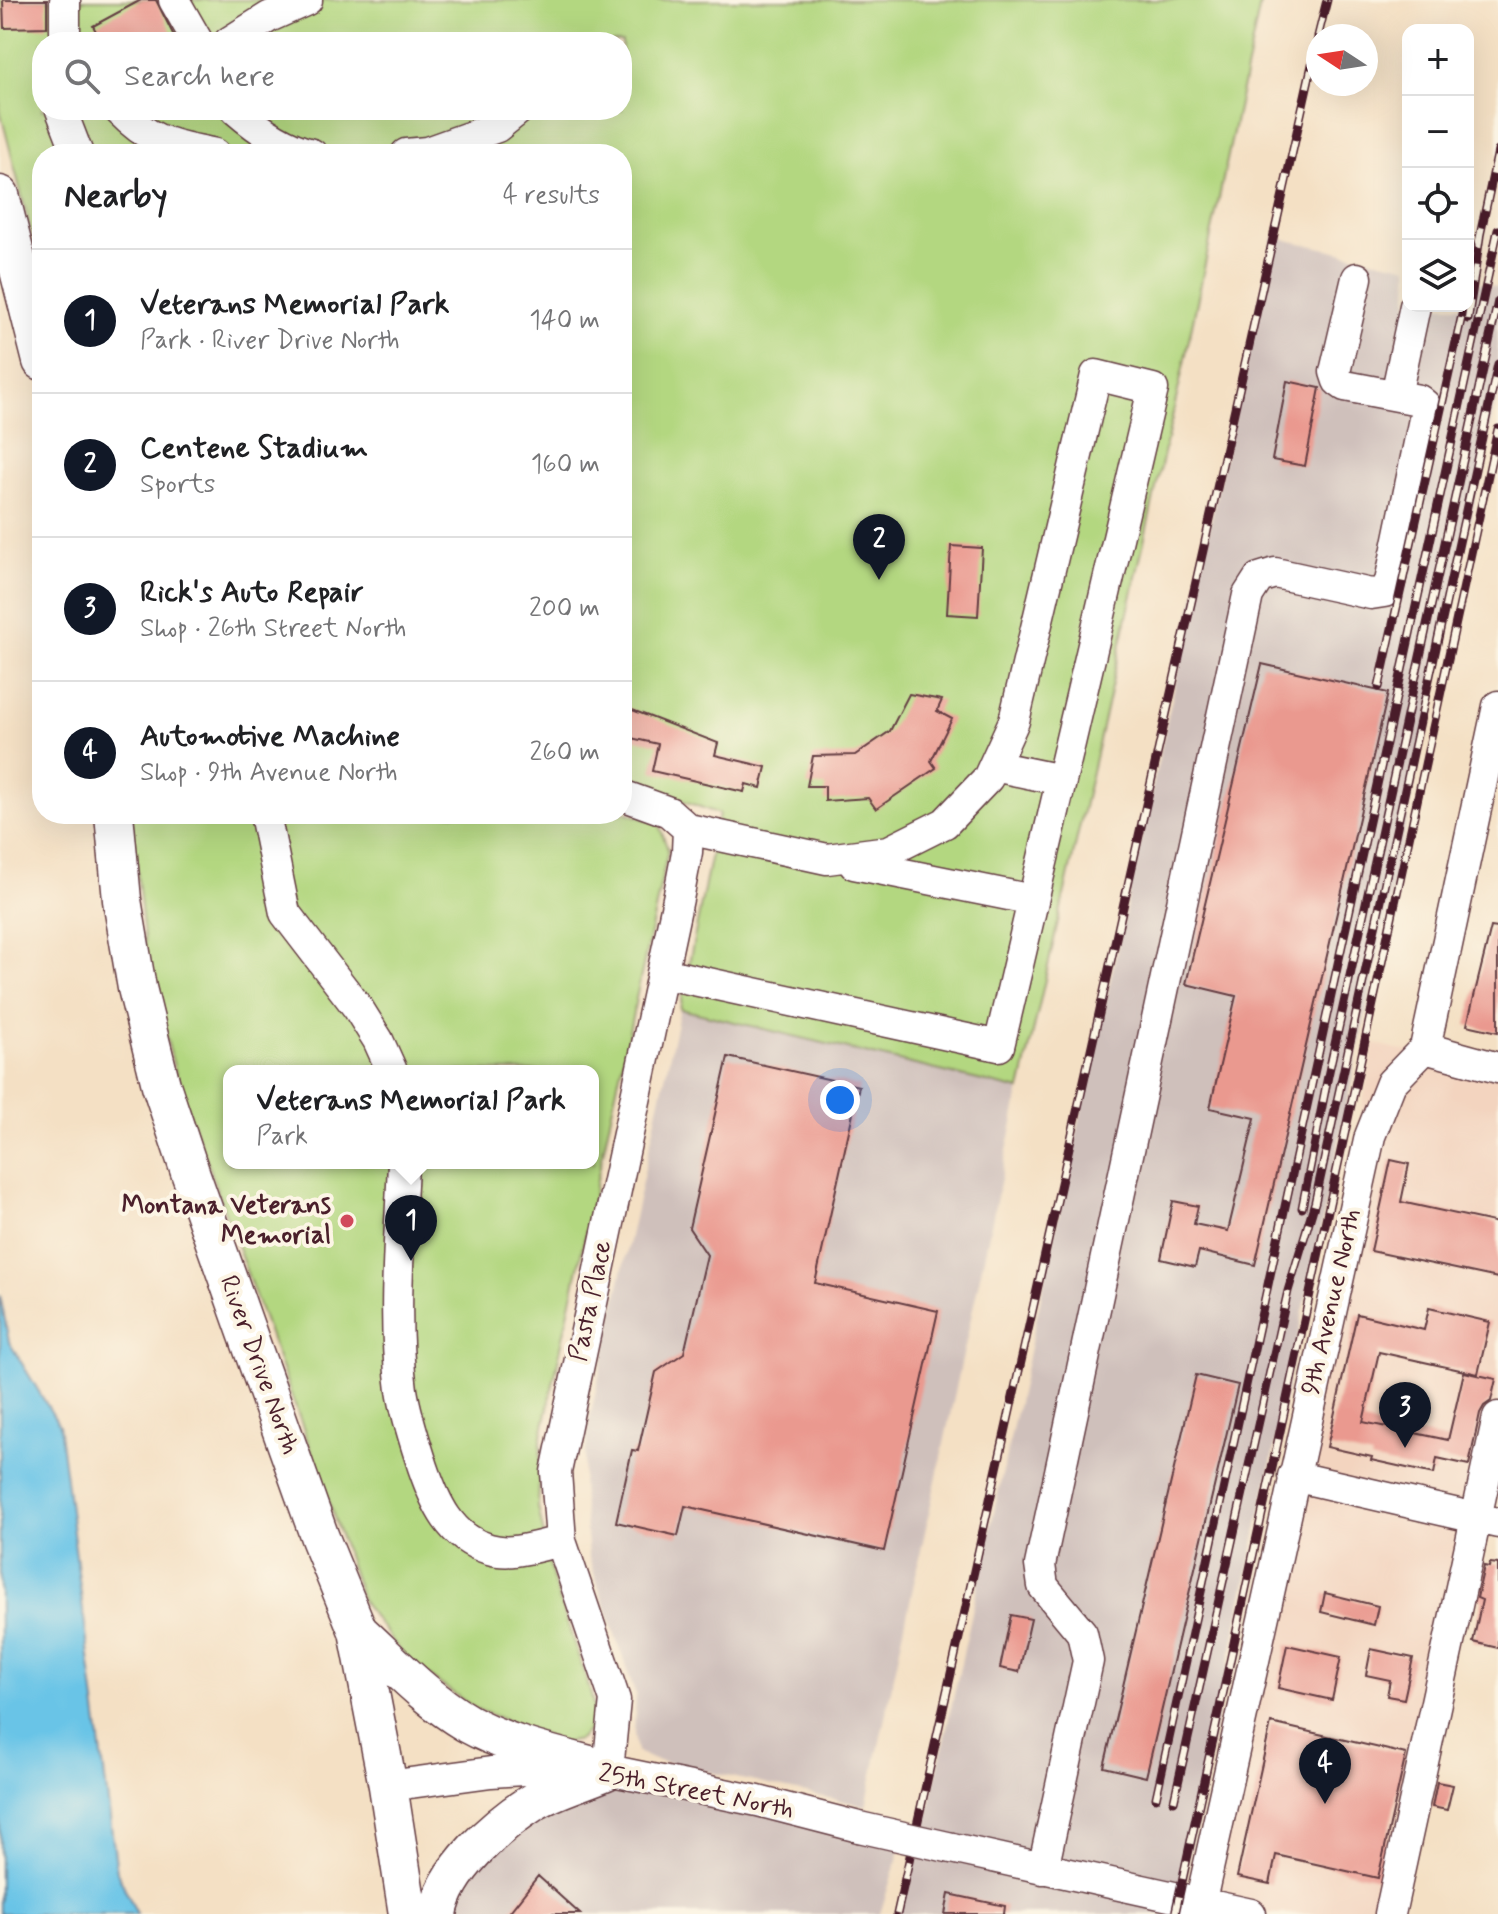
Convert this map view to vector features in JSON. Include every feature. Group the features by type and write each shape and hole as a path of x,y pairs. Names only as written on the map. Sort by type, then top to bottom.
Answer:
{"main road":[{"path":"0,195 32,321"},
{"name":"River Drive North","path":"115,824 122,900 134,973 161,1085 320,1538 358,1631 388,1786 408,1914"},
{"path":"358,1631 430,1696 466,1722 505,1741 608,1770"},
{"path":"438,1914 439,1903 460,1869 489,1834 535,1801 608,1770"}],"street":[{"path":"65,0 65,32"},
{"path":"174,0 192,32"},
{"path":"245,32 307,0"},
{"path":"65,120 74,144"},
{"path":"129,120 138,129 168,144"},
{"path":"248,120 287,144"},
{"path":"449,144 497,127 506,120"},
{"path":"1251,1914 1199,1909 1043,1869 1088,1661 1082,1633 1043,1586 1040,1565 1248,595 1259,578 1275,573 1371,594 1384,592 1390,582 1425,405 1419,400 1345,386 1338,381 1335,372 1357,278"},
{"path":"1396,395 1414,312"},
{"path":"662,973 999,1046 1153,389 1096,375 1014,721 988,778 945,823 889,851 827,859"},
{"path":"1498,706 1425,1048 1498,1068"},
{"path":"994,766 1061,780"},
{"path":"632,799 669,812 688,829 1033,900"},
{"path":"267,824 285,913 358,1008 389,1065"},
{"name":"Pasta Place","path":"608,1770 615,1700 561,1541 556,1472 687,852 688,829"},
{"name":"9th Avenue North","path":"1199,1909 1370,1136 1391,1083 1425,1048"},
{"path":"403,1169 397,1321 403,1392 432,1495 448,1522 468,1540 486,1549 513,1551 561,1541"},
{"path":"1390,1914 1487,1521 1498,1417"},
{"path":"1293,1476 1487,1521"},
{"name":"25th Street North","path":"388,1786 491,1772 608,1770 758,1801 1043,1869"}],"shaded area":[{"path":"1273,237 1402,266 1402,312 1474,312 1474,281 1498,287 1498,390 1179,1898 1251,1914 897,1914 922,1841"},
{"path":"680,1009 1020,1090 866,1806 654,1760 637,1752 634,1734 636,1696 588,1556 582,1483 590,1418"},
{"path":"1374,1044 1498,1071 1498,1417 1390,1914 1251,1914 1200,1904 1293,1476"},
{"path":"608,1770 904,1837 880,1914 438,1914 459,1869"}],"green space":[{"path":"0,0 1261,0 1180,382 1020,1090 680,1009 719,814 632,782 632,144 32,144 32,236 0,110"},
{"path":"632,815 659,824 668,850 541,1440 538,1507 554,1584 594,1709 590,1728 579,1740 564,1743 476,1709 408,1661 363,1603 178,1082 147,964 132,824 632,824"}],"water":[{"path":"0,1295 9,1342 59,1425 117,1872 137,1914 0,1914"}],"building":[{"path":"3,0 47,0 47,27 4,28"},
{"path":"141,0 156,0 172,32 96,32 93,26"},
{"path":"1287,381 1320,388 1305,466 1272,460"},
{"path":"951,546 982,548 978,616 947,614"},
{"path":"1262,664 1388,693 1255,1265 1199,1251 1195,1267 1161,1259 1173,1201 1198,1206 1194,1224 1228,1231 1255,1118 1210,1108 1236,996 1186,984"},
{"path":"909,694 942,700 937,711 952,719 931,761 936,768 876,809 868,798 825,801 825,786 807,786 813,756 855,755 890,731"},
{"path":"632,710 718,743 715,755 766,767 761,788 746,784 744,792 652,771 658,744 632,738"},
{"path":"1491,927 1498,928 1498,1032 1467,1025"},
{"path":"728,1057 859,1086 815,1283 938,1311 884,1551 685,1506 678,1536 616,1522 632,1450 638,1451 656,1372 684,1353 707,1255 689,1228"},
{"path":"1391,1160 1409,1164 1401,1202 1498,1223 1498,1278 1371,1251"},
{"path":"1429,1308 1490,1322 1478,1374 1379,1352 1363,1422 1448,1440 1464,1372 1496,1379 1491,1401 1480,1413 1469,1465 1437,1458 1434,1474 1327,1447 1357,1314 1424,1330"},
{"path":"1196,1375 1238,1385 1146,1777 1104,1767"},
{"path":"1490,1563 1498,1564 1498,1648 1473,1642 1482,1600 1477,1598 1484,1566 1489,1567"},
{"path":"1325,1593 1378,1606 1374,1625 1321,1612"},
{"path":"1011,1615 1031,1619 1019,1672 1000,1668"},
{"path":"1287,1645 1341,1657 1332,1700 1278,1688"},
{"path":"1371,1649 1413,1658 1404,1699 1387,1696 1390,1680 1366,1675"},
{"path":"1271,1723 1406,1754 1378,1878 1276,1855 1270,1884 1237,1877"},
{"path":"1437,1782 1453,1785 1447,1810 1432,1807"},
{"path":"538,1876 580,1914 508,1914"},
{"path":"949,1894 1005,1906 1004,1914 945,1914"}],"railway":[{"path":"1321,24 1327,0"},
{"path":"897,1914 1306,91"},
{"path":"1478,245 1498,151"},
{"path":"1156,1798 1498,230"},
{"path":"1468,319 1480,236"},
{"path":"1302,1208 1328,1076 1498,301"},
{"path":"1379,687 1463,312"},
{"path":"1174,1801 1288,1291 1315,1202 1498,364"},
{"path":"1175,1914 1498,429"}],"place":[{"name":"Centene Stadium","path":"879,580"},
{"name":"Montana Veterans Memorial","path":"347,1221"},
{"name":"Veterans Memorial Park","path":"411,1261"},
{"name":"Rick's Auto Repair","path":"1405,1448"},
{"name":"Automotive Machine","path":"1325,1804"}]}
